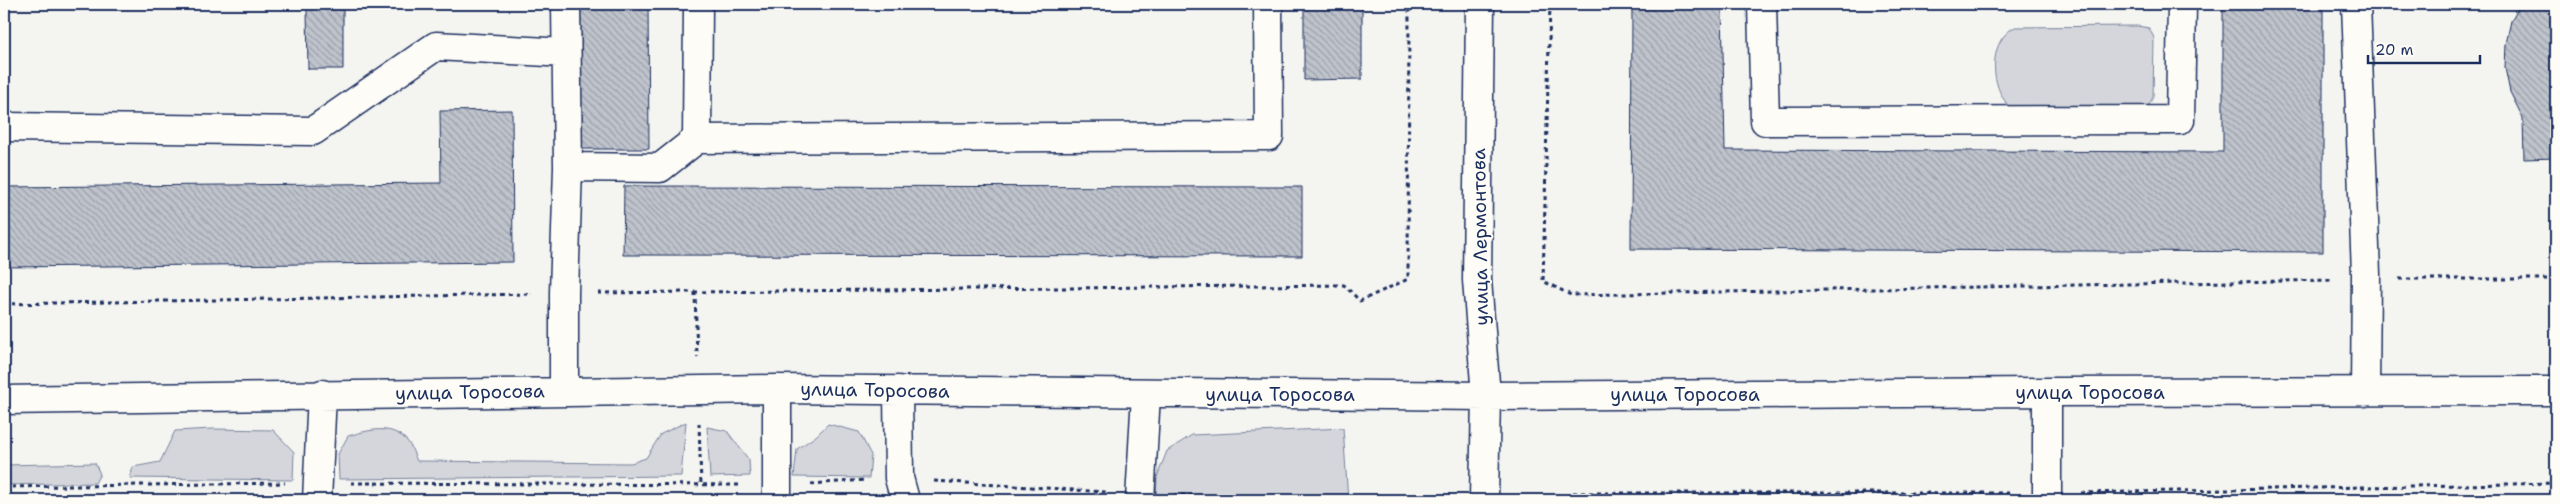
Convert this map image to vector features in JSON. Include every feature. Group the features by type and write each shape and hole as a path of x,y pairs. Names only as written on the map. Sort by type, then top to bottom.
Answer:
{"street":[{"path":"564,391 564,293 568,167 566,4"},
{"path":"697,138 698,4"},
{"path":"568,167 660,168 697,138 1270,136 1268,4"},
{"name":"улица Лермонтова","path":"1480,4 1476,280 1486,396 1484,500"},
{"path":"1762,4 1765,121 2180,120 2182,4"},
{"path":"2356,4 2366,279 2365,392"},
{"path":"4,127 313,131 436,46 566,53"},
{"path":"776,493 777,389"},
{"name":"улица Торосова","path":"4,400 777,389 1486,396 2047,392 2556,392"},
{"path":"898,390 902,489"},
{"path":"2047,392 2047,500"},
{"path":"317,492 322,394"},
{"path":"1140,497 1146,394"}],"path":[{"path":"4,304 564,293 1344,285 1360,302 1408,279 1409,4"},
{"path":"1550,4 1543,281 1571,295 2366,279 2556,279"},
{"path":"4,487 317,492 776,493 902,489 1140,497 1382,500"}],"shaded area":[{"path":"4,4 526,4 526,6 4,5"},
{"path":"2137,26 2149,28 2154,38 2153,97 2149,105 2141,108 2010,107 2003,99 1995,77 1996,53 2006,34 2015,27"},
{"path":"686,422 681,476 339,479 338,454 348,436 372,430 388,430 402,436 408,442 417,461 631,463 646,458 661,434"},
{"path":"828,424 859,432 871,455 869,478 794,477 797,449 816,436"},
{"path":"707,427 727,431 749,460 750,476 710,477"},
{"path":"1343,428 1348,500 1156,500 1157,477 1167,451 1192,435"},
{"path":"212,429 273,430 294,452 293,480 130,478 133,467 160,462 175,431"},
{"path":"95,463 100,474 95,483 4,485 4,465"}],"building":[{"path":"579,4 648,4 649,149 580,149"},
{"path":"1304,4 1362,4 1362,79 1304,80"},
{"path":"1632,4 1722,4 1725,150 2223,152 2223,4 2323,4 2323,252 1631,249"},
{"path":"2520,4 2556,4 2556,158 2524,159 2523,118 2510,92 2505,68 2506,44 2511,21"},
{"path":"307,9 343,9 343,69 308,69"},
{"path":"512,110 513,262 4,267 4,187 441,183 440,111"},
{"path":"624,186 1302,187 1302,256 623,255"}]}
